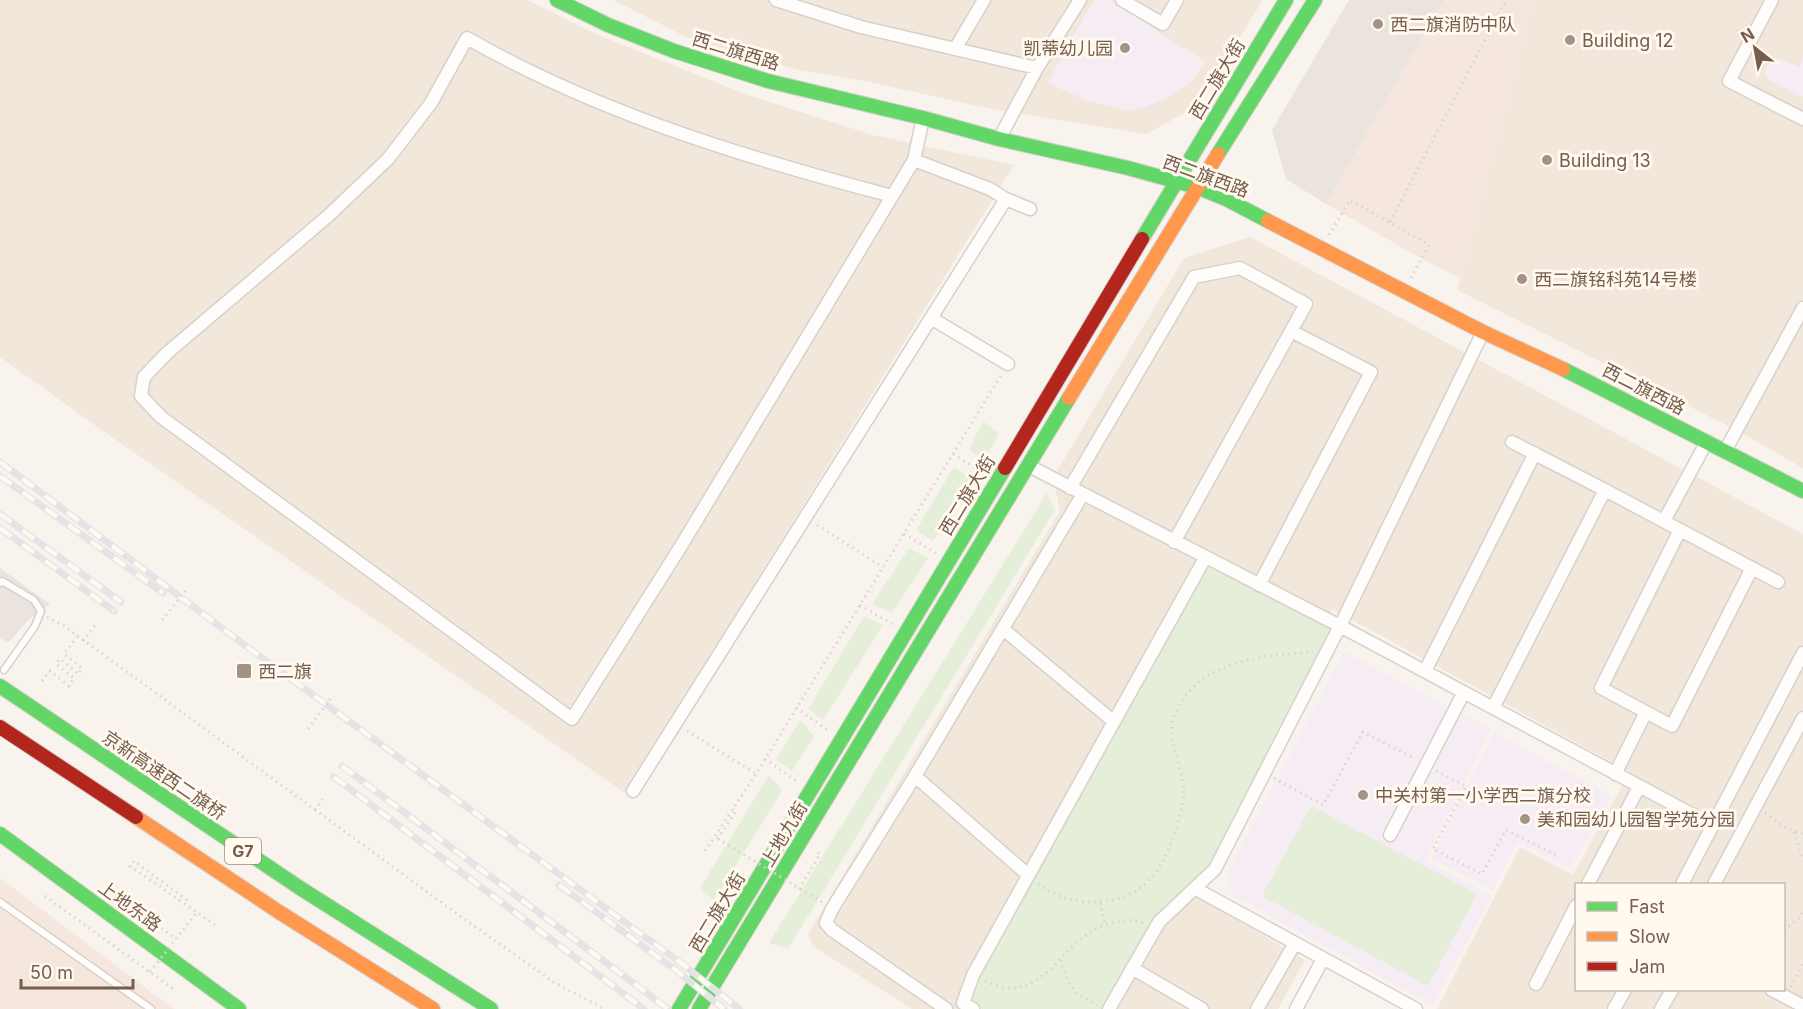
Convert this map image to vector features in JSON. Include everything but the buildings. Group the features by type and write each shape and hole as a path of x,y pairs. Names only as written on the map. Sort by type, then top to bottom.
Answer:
{"main road":[{"name":"西二旗西路","path":"556,0 608,25 685,55 768,81 923,118 999,139 1128,168 1197,188 1237,204 1483,332 1573,374 1803,491"},
{"name":"西二旗大街","path":"679,1009 1286,0"},
{"name":"西二旗大街","path":"900,677 1197,188 1315,0"},
{"path":"2,672 130,775"},
{"name":"上地九街","path":"699,1009 900,677"},
{"name":"京新高速西二旗桥","path":"0,686 300,888 491,1009"},
{"name":"G7","path":"0,727 279,912 433,1009"},
{"name":"上地东路","path":"0,834 234,1008"}],"street":[{"path":"776,0 789,2 861,27 1037,68"},
{"path":"955,49 984,0"},
{"path":"999,139 1037,68 1080,0"},
{"path":"1122,0 1163,24 1177,0"},
{"path":"1772,0 1729,81 1803,119"},
{"path":"892,196 777,165 683,134 597,101 532,72 467,38 430,103 388,159 328,216 167,353 144,377 141,396 161,417 572,719 681,546 914,160 923,118"},
{"path":"914,160 981,185 1006,199 1030,208"},
{"path":"633,791 1006,199"},
{"path":"1070,488 1194,277 1240,268 1306,304 1174,542"},
{"path":"1725,451 1803,308"},
{"path":"931,318 1008,364"},
{"path":"1258,585 1371,372 1291,332"},
{"path":"1104,1008 1132,968 1155,928 1215,869 1340,626 1483,332"},
{"path":"1664,521 1707,441"},
{"path":"1512,442 1778,582"},
{"path":"1425,672 1535,453"},
{"path":"1029,466 1340,626 1712,825"},
{"path":"1493,708 1605,490"},
{"path":"1083,494 915,776 832,909 826,923 831,930 948,1009 968,1006 973,975 1205,558"},
{"path":"1680,530 1600,688 1672,726 1752,568"},
{"path":"1003,629 1113,721"},
{"path":"1683,883 1803,654"},
{"path":"1390,836 1464,692"},
{"path":"1615,774 1646,712"},
{"path":"1715,883 1803,718"},
{"path":"915,776 1028,875"},
{"path":"1589,883 1639,787"},
{"path":"1196,889 1416,1009"},
{"path":"1536,984 1575,908"},
{"path":"1257,1009 1295,943"},
{"path":"1296,1009 1323,959"},
{"path":"1132,968 1202,1009"},
{"path":"1614,1009 1624,991"},
{"path":"1661,1009 1671,991"},
{"path":"1774,991 1803,1006"},
{"path":"1780,1009 1786,997"}],"lane":[{"path":"0,584 2,581 34,600 41,611 2,672"},
{"path":"0,902 151,1009"}],"path":[{"path":"1390,222 1506,0"},
{"path":"1320,249 1350,200 1429,245 1404,291"},
{"path":"822,902 718,839 1008,364"},
{"path":"953,454 996,481"},
{"path":"805,518 883,567"},
{"path":"904,534 949,561"},
{"path":"162,620 186,590"},
{"path":"860,605 905,633"},
{"path":"38,618 49,617 396,871 555,983 605,1009"},
{"path":"83,641 95,625"},
{"path":"42,681 50,670 69,686 74,678 56,664 60,659 79,674 82,668 64,654 77,637"},
{"path":"1028,875 1058,897 1086,903 1118,899 1143,886 1157,872 1169,851 1184,797 1182,776 1171,740 1177,710 1190,690 1208,674 1229,665 1327,651"},
{"path":"308,729 331,698"},
{"path":"796,708 841,740"},
{"path":"675,723 756,774"},
{"path":"1265,772 1323,805 1363,732 1466,786 1433,849 1482,874 1506,830 1556,855"},
{"path":"765,759 810,791"},
{"path":"315,810 325,796"},
{"path":"1756,807 1794,832 1803,834"},
{"path":"705,851 734,810"},
{"path":"1794,832 1803,861"},
{"path":"800,889 820,854 816,852"},
{"path":"187,900 134,861 130,866 218,927"},
{"path":"45,896 176,991"},
{"path":"1100,903 1105,925"},
{"path":"1785,929 1803,911"},
{"path":"150,972 197,912"},
{"path":"142,914 176,939"},
{"path":"973,975 995,986 1015,988 1034,982 1090,932 1105,925 1137,920 1155,928"},
{"path":"1061,960 1067,979 1076,993 1104,1008"},
{"path":"1786,997 1803,964"}],"shaded area":[{"path":"0,0 527,0 601,36 748,95 873,135 1014,165 625,793 0,357"},
{"path":"613,0 1263,0 1198,105 1147,134 996,110 865,81 799,70 742,56 684,36"},
{"name":"凯蒂幼儿园","path":"1094,0 1109,0 1206,62 1193,80 1173,95 1143,108 1128,111 1086,100 1047,83"},
{"name":"西二旗消防中队","path":"1349,0 1444,0 1326,204 1286,179 1272,130"},
{"path":"1444,0 1533,0 1460,278 1326,204"},
{"path":"1533,0 1803,0 1803,468 1736,430 1457,290"},
{"path":"1803,57 1803,97 1769,80 1765,75 1765,69 1776,58 1799,67"},
{"path":"1250,237 1803,534 1803,1009 1614,1009 1624,991 1785,991 1785,883 1575,883 1575,991 1616,991 1605,1009 1437,1009 1520,847 1573,875 1630,772 1332,609 1196,895 1305,960 1278,1009 912,1009 813,946 808,934 1060,511 1053,478 1184,258"},
{"path":"0,568 50,604 30,618 8,643 0,638"},
{"name":"中关村第一小学西二旗分校","path":"1344,652 1491,729 1425,860 1492,896 1433,1005 1235,897 1229,888 1227,877 1231,866"},
{"name":"美和园幼儿园智学苑分园","path":"1494,732 1612,796 1570,868 1518,842 1492,891 1431,858"},
{"path":"0,878 174,1009 0,1009"}],"green space":[{"path":"983,421 999,434 985,459 969,450"},
{"path":"954,467 972,479 933,541 916,530"},
{"path":"1047,493 1055,510 788,949 769,943"},
{"path":"909,548 928,558 892,613 872,604"},
{"path":"1205,558 1340,626 1215,869 1159,922 1109,1009 973,1009 963,1003"},
{"path":"864,616 883,625 823,720 808,709"},
{"path":"800,720 814,736 792,771 776,759"},
{"path":"769,775 782,791 714,900 700,888"},
{"path":"1311,806 1477,894 1428,986 1262,896"}],"railway":[{"path":"0,462 254,652 681,963 739,1009"},
{"path":"0,476 163,593"},
{"path":"0,514 121,602"},
{"path":"0,528 114,611"},
{"path":"342,766 668,1009"},
{"path":"334,777 644,1009"},
{"path":"559,885 677,971 724,1009"}],"traffic: fast":[{"path":"557,0 608,25 674,51 768,81 923,118 999,139 1128,168 1197,187 1268,221"},
{"path":"1142,239 1286,0"},
{"path":"1218,154 1315,0"},
{"path":"1563,369 1803,491"},
{"path":"699,1009 1069,398"},
{"path":"679,1009 1005,468"},
{"path":"0,686 300,888 491,1009"},
{"path":"0,834 239,1009"}],"traffic: slow":[{"path":"1069,398 1218,154"},
{"path":"1268,221 1483,332 1563,369"},
{"path":"136,817 279,912 433,1009"}],"traffic: jam":[{"path":"1005,468 1142,239"},
{"path":"0,727 136,817"}],"place":[{"name":"西二旗消防中队","path":"1378,24"},
{"name":"Building 12","path":"1570,40"},
{"name":"凯蒂幼儿园","path":"1125,48"},
{"name":"Building 13","path":"1547,160"},
{"name":"西二旗铭科苑14号楼","path":"1522,279"},
{"name":"西二旗","path":"244,671"},
{"name":"中关村第一小学西二旗分校","path":"1363,795"},
{"name":"美和园幼儿园智学苑分园","path":"1525,819"}]}
